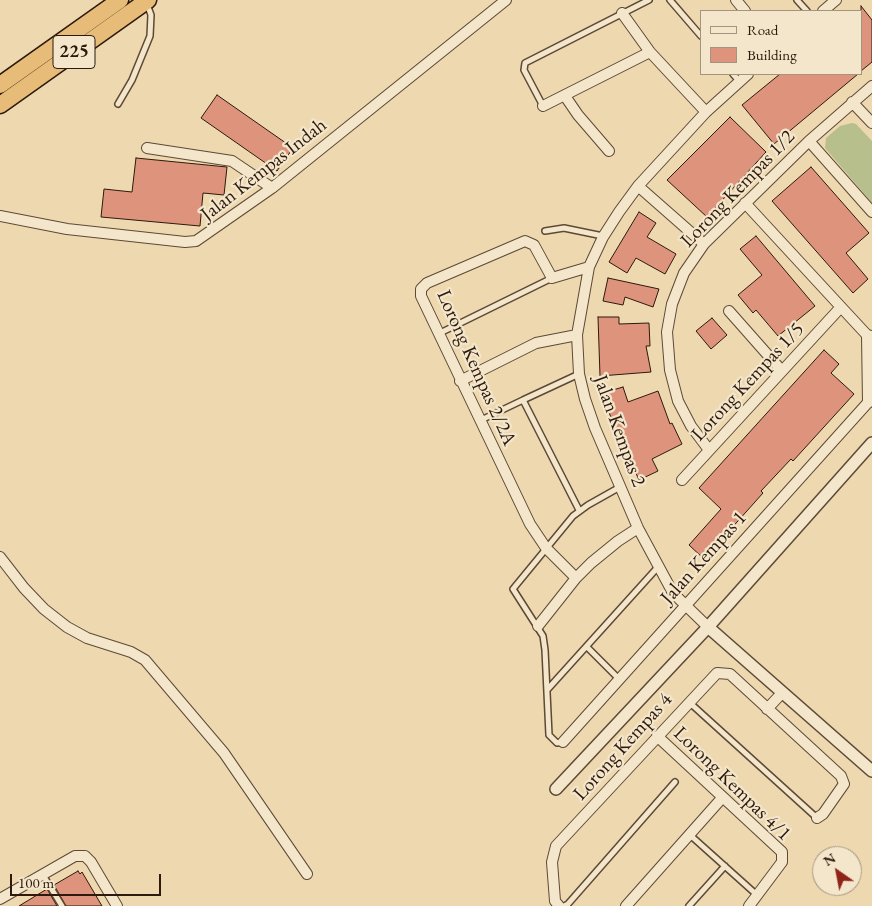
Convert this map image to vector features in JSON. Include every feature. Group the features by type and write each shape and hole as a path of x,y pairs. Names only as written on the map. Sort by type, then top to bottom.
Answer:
{"highway":[{"name":"225","path":"0,84 120,0"},
{"name":"225","path":"0,105 147,1"}],"street":[{"name":"Jalan Kempas Indah","path":"0,216 67,229 185,242 205,237 272,188 506,0"},
{"path":"736,0 744,10"},
{"path":"824,10 836,0"},
{"path":"622,14 650,52 706,112"},
{"path":"542,106 650,52"},
{"name":"Jalan Kempas 2","path":"708,627 684,606 673,593 638,528 595,428 579,374 577,334 589,267 603,237 638,186 736,78"},
{"name":"Lorong Kempas 1/2","path":"709,450 691,426 678,401 670,370 667,332 672,304 684,273 704,244 745,203 809,141 872,86"},
{"path":"565,96 610,151"},
{"path":"852,102 872,123"},
{"path":"809,141 872,212"},
{"path":"147,148 224,159 240,166 272,188"},
{"path":"638,186 704,244"},
{"path":"745,203 840,307 870,336 870,400"},
{"name":"Lorong Kempas 2/2A","path":"552,278 534,245 525,241 427,283 421,289 421,296 479,421 530,524 546,548 576,578"},
{"path":"552,278 589,267"},
{"name":"Lorong Kempas 1/5","path":"682,480 840,307"},
{"path":"729,311 782,371"},
{"path":"460,380 536,343 577,334"},
{"name":"Jalan Kempas 1","path":"563,742 870,400"},
{"path":"556,789 708,627 872,443"},
{"path":"538,626 576,578 604,551 638,528"},
{"path":"0,557 24,588 44,609 67,627 87,638 131,652 145,660 224,754 307,874"},
{"path":"708,627 872,771"},
{"name":"Lorong Kempas 4","path":"559,906 555,898 552,862 554,851 713,675 725,673 844,780 844,784 823,814 817,818"},
{"path":"767,709 782,693"},
{"name":"Lorong Kempas 4/1","path":"657,736 779,849 783,855 782,862 749,906"},
{"path":"626,906 722,798"},
{"path":"4,901 75,856 84,856 91,862 117,906"}],"lane":[{"path":"542,106 524,70 526,62 649,0"},
{"path":"670,0 700,35"},
{"path":"797,0 806,10"},
{"path":"118,104 132,80 150,36 151,15 147,1"},
{"path":"545,231 564,228 603,237"},
{"path":"438,335 552,278"},
{"path":"479,421 579,374"},
{"path":"523,400 579,510"},
{"path":"563,742 557,743 549,735 545,650 538,626 514,595 513,589 579,510 620,486"},
{"path":"547,690 658,567"},
{"path":"587,646 619,679"},
{"path":"688,702 817,818"},
{"path":"564,906 568,904 675,782"},
{"path":"690,834 757,895"},
{"path":"689,906 725,866"},
{"path":"43,875 62,906"}],"green space":[{"path":"856,124 872,141 872,203 825,148 826,138 840,126"}],"building":[{"path":"861,6 872,20 872,62 862,70 862,10"},
{"path":"779,75 857,75 774,144 742,105"},
{"path":"217,95 293,148 277,171 201,118"},
{"path":"730,117 766,152 707,217 667,180"},
{"path":"136,158 227,167 224,195 203,193 200,226 101,217 104,189 132,192"},
{"path":"811,167 869,233 846,253 868,279 853,293 772,201"},
{"path":"639,212 656,223 647,237 676,254 665,274 636,258 627,273 609,262"},
{"path":"756,236 815,306 778,336 756,310 753,313 738,295 762,275 740,249"},
{"path":"608,278 659,289 653,307 625,297 623,305 603,301"},
{"path":"598,317 619,317 619,324 649,323 650,346 646,346 651,372 600,376"},
{"path":"712,318 727,335 711,349 696,331"},
{"path":"824,350 839,364 831,373 854,394 793,461 791,459 761,491 763,493 704,559 689,545 721,509 699,488"},
{"path":"623,387 628,402 658,391 670,424 672,423 682,444 652,459 658,471 639,480 610,415 603,393"},
{"path":"78,871 80,874 82,872 102,906 66,906 54,885"},
{"path":"47,889 57,906 19,906"}]}
